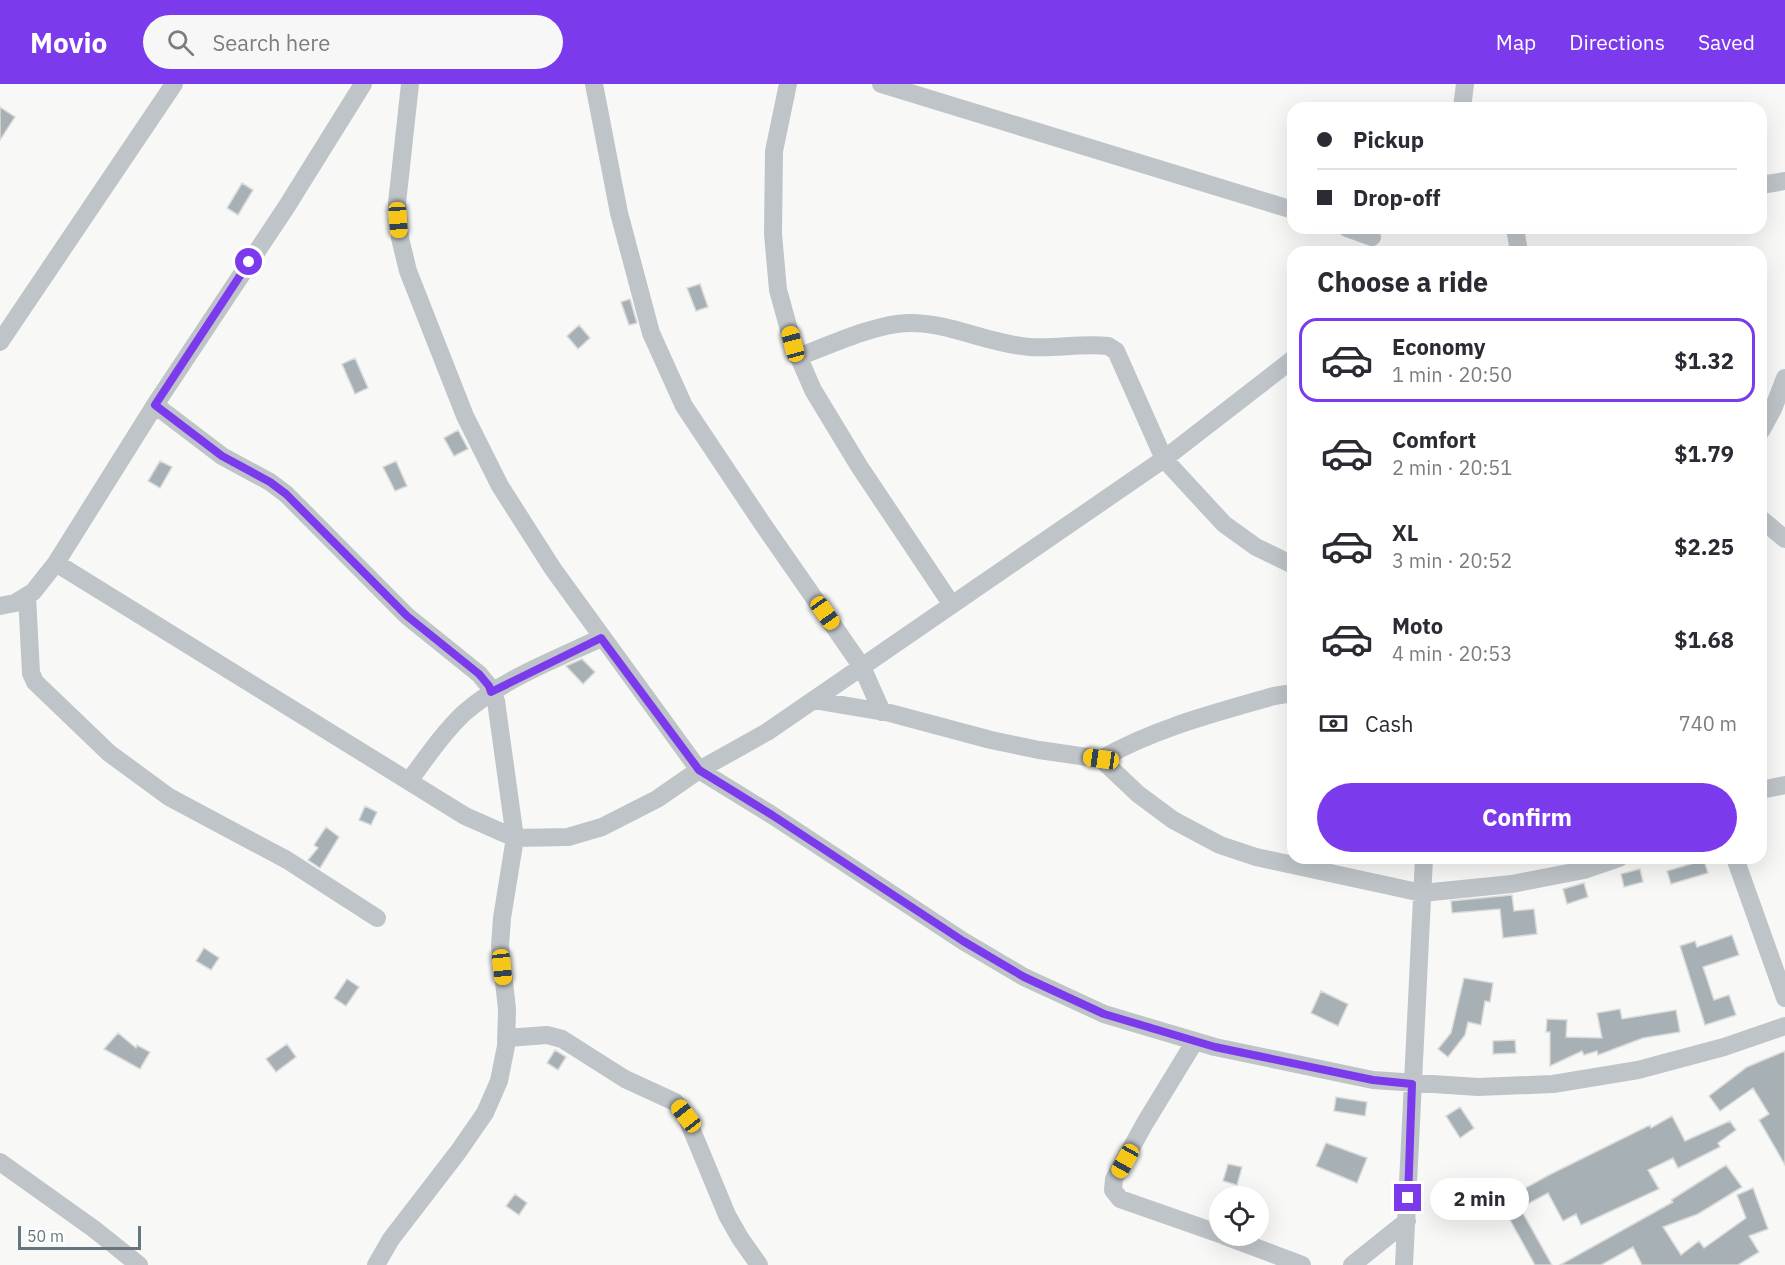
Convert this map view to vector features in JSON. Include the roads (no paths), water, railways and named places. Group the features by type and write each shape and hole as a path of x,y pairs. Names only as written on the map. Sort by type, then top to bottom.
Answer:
{"street":[{"path":"0,342 174,84"},
{"path":"0,606 15,603 33,592 56,563 155,405 287,206 363,84"},
{"path":"410,84 397,203 400,238 408,271 465,416 500,486 553,569 699,770 772,815 963,941 1024,977 1104,1014 1195,1041 1309,1068 1373,1080 1412,1084 1478,1087 1553,1084 1638,1070 1724,1047 1785,1026"},
{"path":"594,84 619,213 648,322 684,406 862,667 882,712"},
{"path":"788,84 774,151 772,234 778,290 793,344 813,390 859,466 952,606"},
{"path":"881,84 1287,208"},
{"path":"1463,102 1465,84"},
{"path":"1767,184 1785,181"},
{"path":"798,357 885,326 909,323 939,326 995,341 1030,347 1107,346 1116,351 1164,459 1224,524 1256,547 1287,562"},
{"path":"56,563 465,816 515,838 568,837 602,827 657,799 699,770 766,732 1164,459 1287,364"},
{"path":"1767,420 1785,378"},
{"path":"155,405 222,456 270,482 286,494 407,616 479,674 489,686 495,701 515,838 502,918 500,946 507,1009 506,1038 499,1082 485,1113 391,1239 376,1265"},
{"path":"1767,524 1785,539"},
{"path":"27,596 31,673 34,682 109,753 169,797 287,860 377,918"},
{"path":"409,781 446,732 491,692 601,638"},
{"path":"1101,759 1162,730 1287,694"},
{"path":"813,700 882,712 1039,750 1101,759 1138,794 1173,820 1220,844 1257,857 1287,864"},
{"path":"1767,789 1785,785"},
{"path":"1289,864 1422,893 1512,884 1584,870 1602,864"},
{"path":"1404,1265 1424,864"},
{"path":"1737,864 1785,998"},
{"path":"506,1038 547,1035 562,1039 618,1075 675,1102 686,1116 727,1215 759,1265"},
{"path":"1195,1041 1145,1122 1114,1179 1113,1190 1120,1199 1209,1230"},
{"path":"2,1166 94,1229 140,1265"},
{"path":"1352,1265 1407,1221"},
{"path":"1252,1246 1302,1265"}]}
